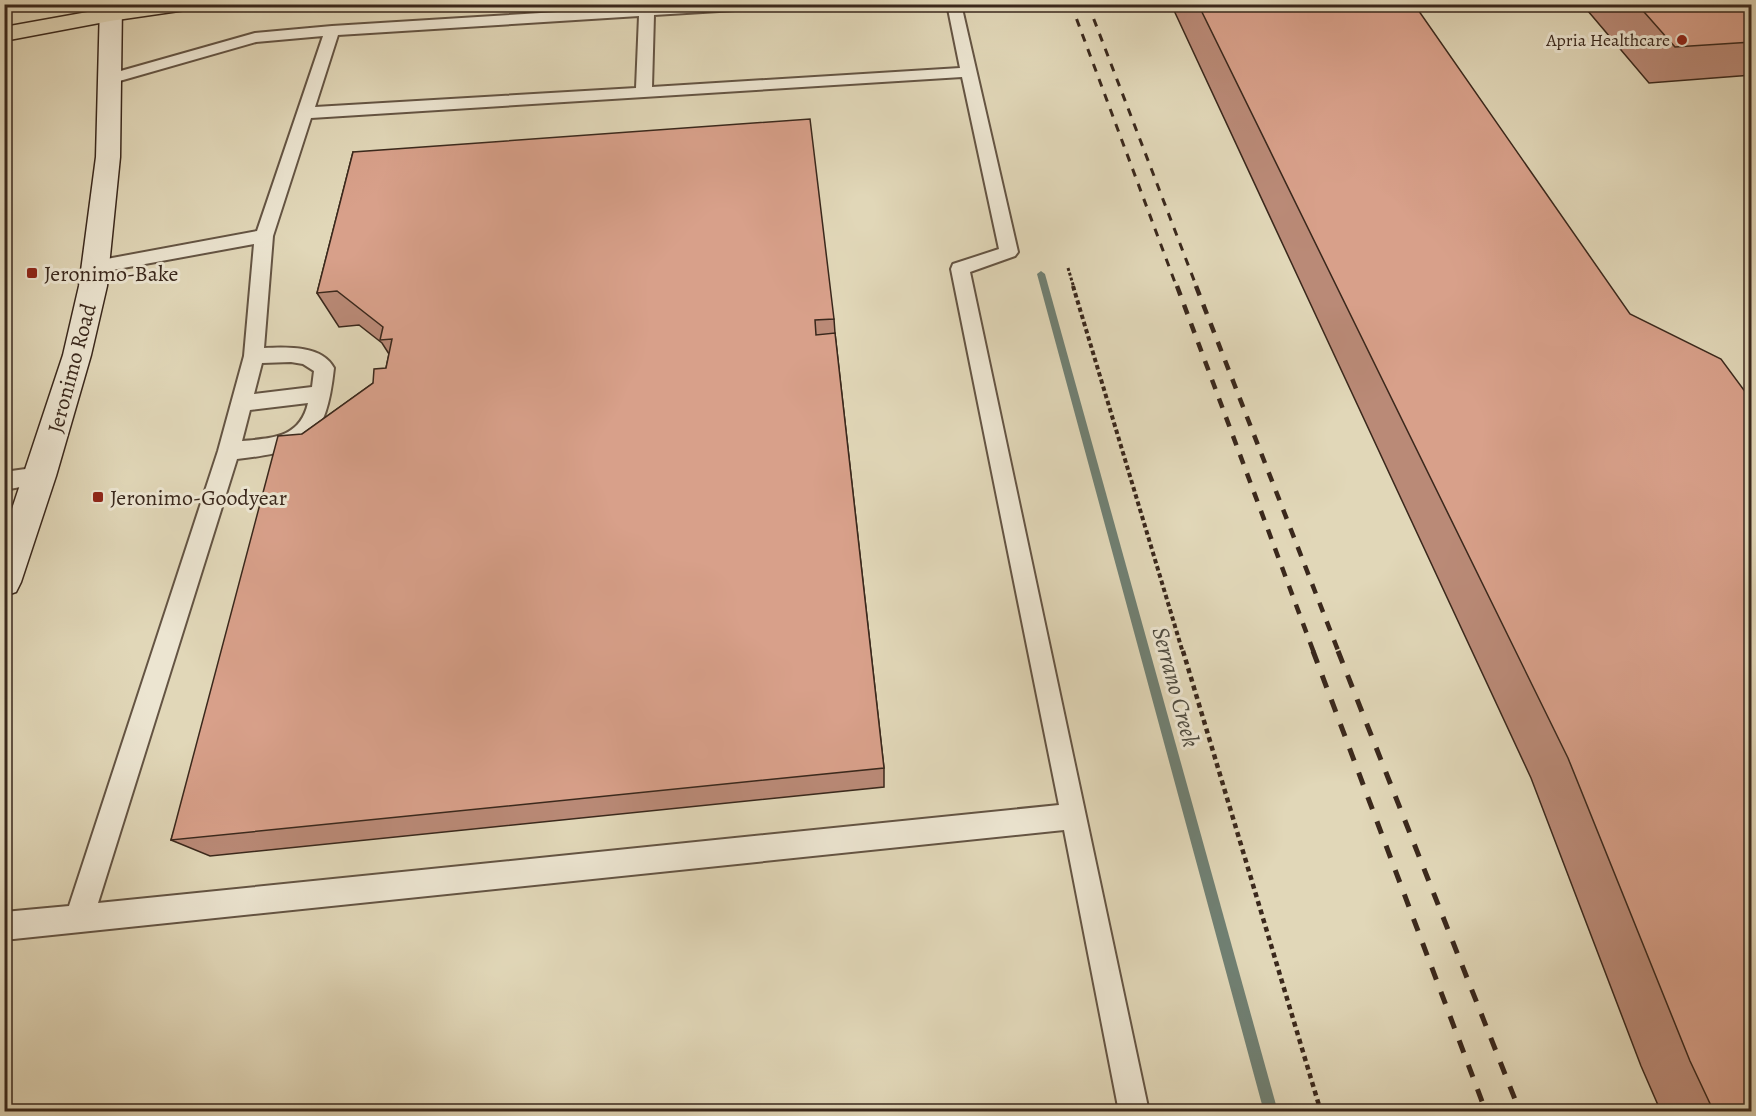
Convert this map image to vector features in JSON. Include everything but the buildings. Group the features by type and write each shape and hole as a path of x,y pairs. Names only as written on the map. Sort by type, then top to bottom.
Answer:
{"main road":[{"path":"4,34 110,9 186,4"},
{"name":"Jeronimo Road","path":"4,582 40,476 77,355 96,267 108,158 110,9"}],"lane":[{"path":"109,79 255,38 332,31 768,4"},
{"path":"954,4 1009,252 960,269 1134,1112"},
{"path":"644,92 647,12"},
{"path":"79,918 243,403 254,356 264,236 332,31"},
{"path":"305,113 969,72"},
{"path":"96,267 264,236"},
{"path":"229,451 280,445 299,435 313,422 324,368 315,359 300,355 254,356"},
{"path":"243,403 320,394"},
{"path":"4,481 40,476"},
{"path":"4,926 1074,816"}],"path":[{"path":"1068,268 1321,1112"}],"waterway":[{"name":"Serrano Creek","path":"1041,274 1271,1112"}],"railway":[{"path":"1071,4 1177,288"},
{"path":"1088,4 1197,288"},
{"path":"1177,286 1314,653"},
{"path":"1196,286 1339,653"},
{"path":"1313,651 1486,1112"},
{"path":"1338,651 1520,1112"}],"place":[{"name":"Apria Healthcare","path":"1682,40"},
{"name":"Jeronimo-Bake","path":"32,273"},
{"name":"Jeronimo-Goodyear","path":"98,497"}]}
